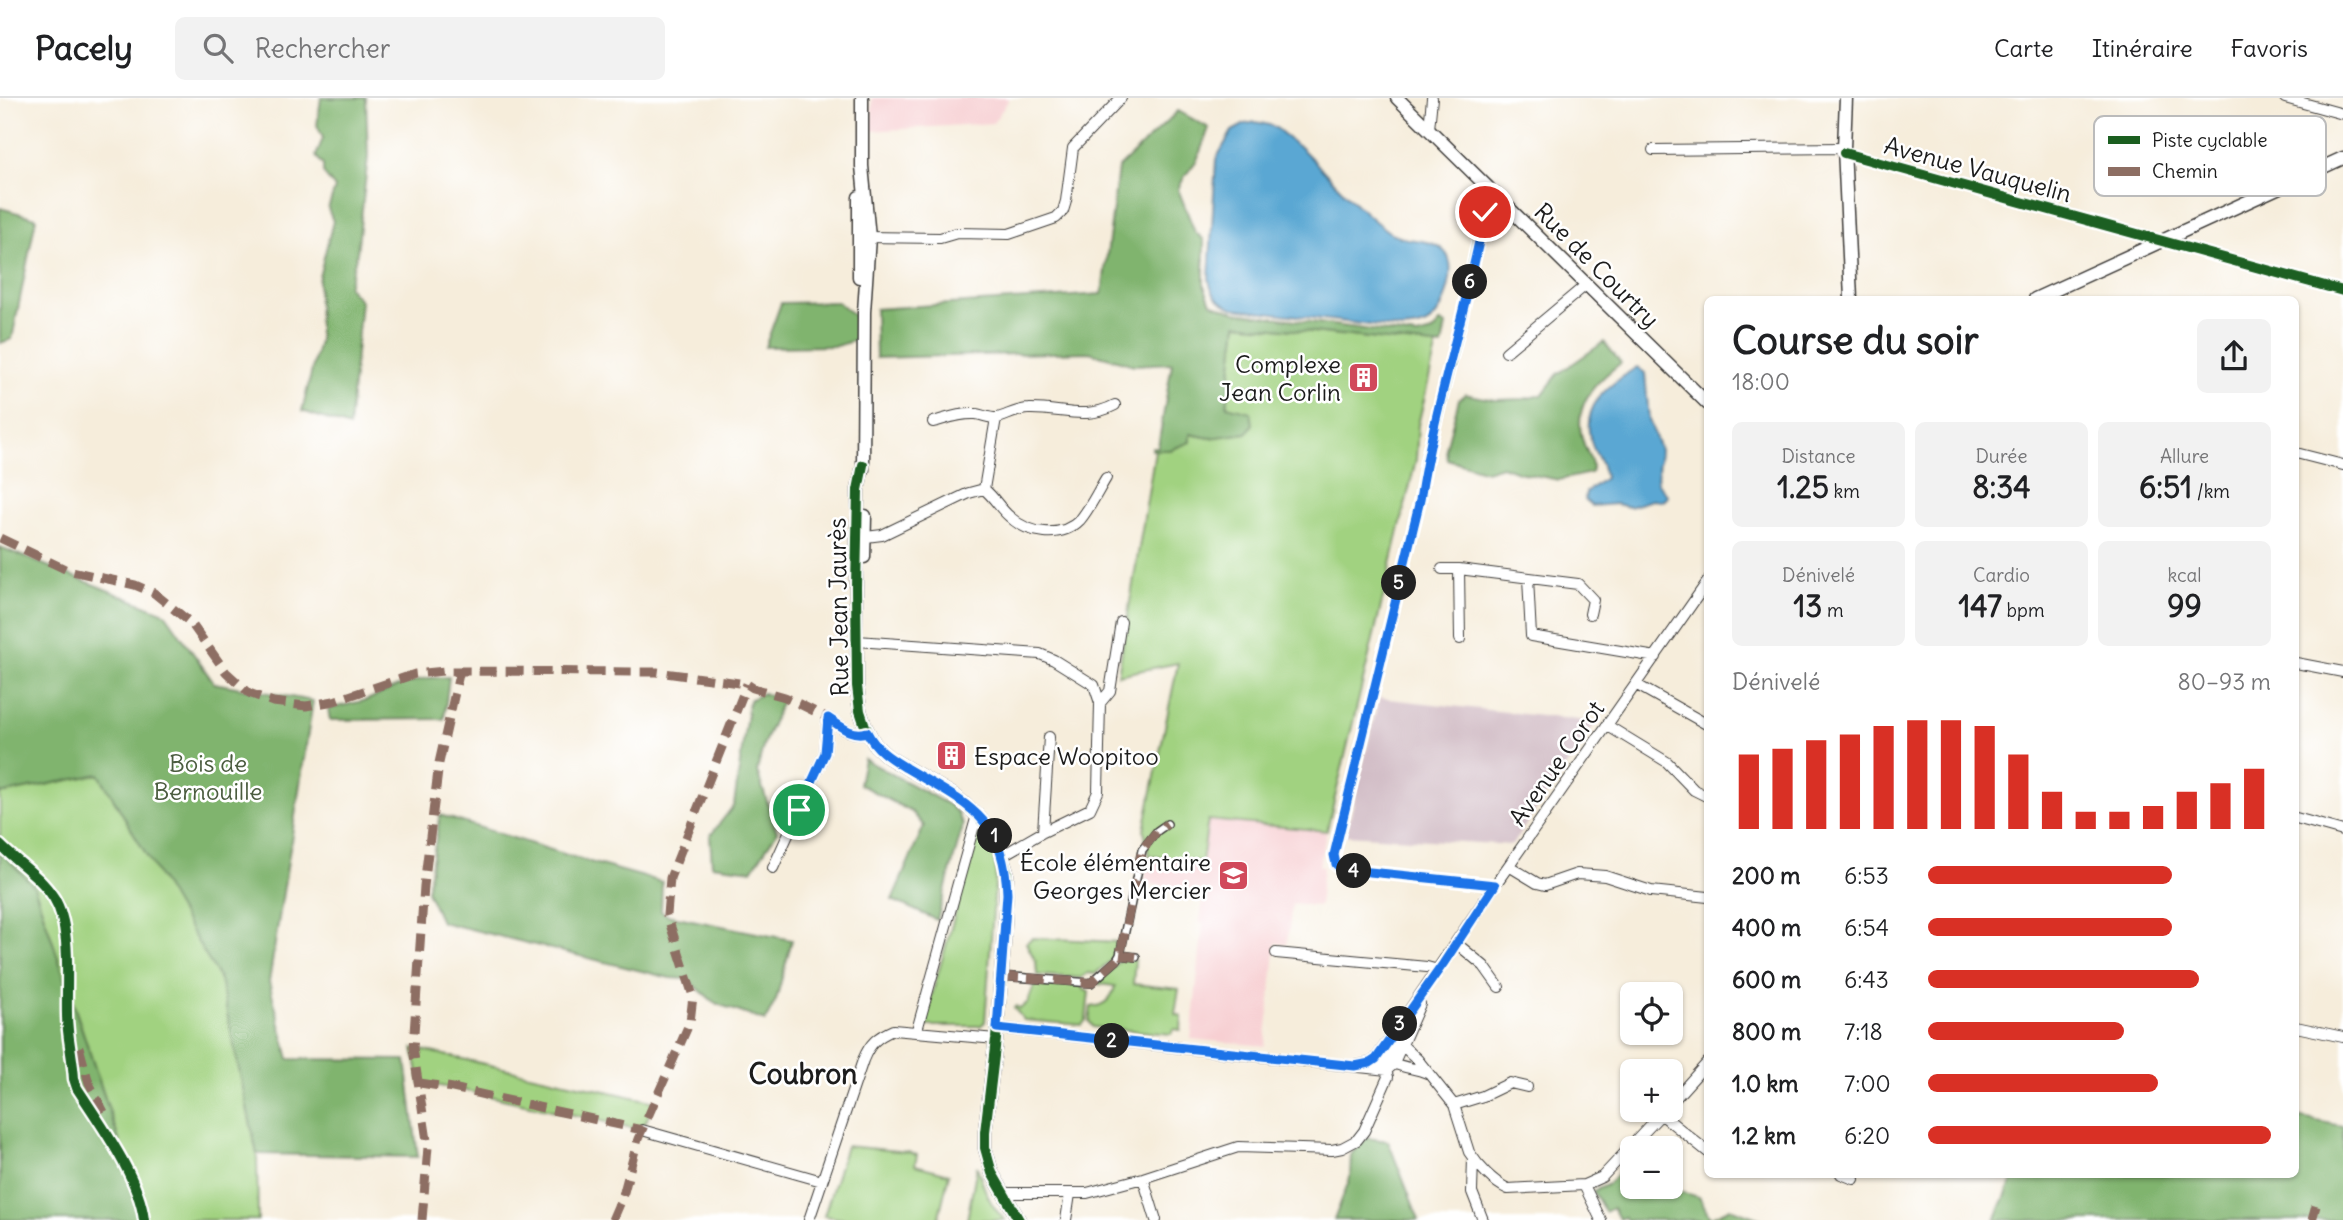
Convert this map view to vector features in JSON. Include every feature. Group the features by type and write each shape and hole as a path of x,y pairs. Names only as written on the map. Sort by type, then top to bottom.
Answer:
{"street":[{"name":"Rue Jean Jaurès","path":"862,98 863,464 857,641 858,698 867,732 875,745 888,757 955,796 978,815 989,827 1003,855 1007,872 1007,894 997,1034 985,1148 992,1173 1019,1220"},
{"path":"863,237 940,238 957,233 1009,234 1056,218 1063,211 1066,201 1073,148 1121,98"},
{"name":"Rue de Courtry","path":"1397,98 1704,400"},
{"path":"1429,130 1432,98"},
{"path":"1846,98 1844,151 1851,296"},
{"path":"2285,98 2343,114"},
{"name":"Avenue Vauquelin","path":"1653,150 1844,151 2343,291"},
{"path":"2326,166 2343,158"},
{"path":"1492,191 1485,206 1461,321 1426,463 1420,500 1334,855 1336,864 1341,869 1495,885"},
{"path":"2041,296 2259,196"},
{"path":"1506,352 1587,284"},
{"path":"933,422 959,414 996,418 1028,409 1087,414 1102,412 1115,405"},
{"path":"984,489 996,418"},
{"path":"2299,454 2343,465"},
{"path":"984,489 996,499 1007,516 1020,525 1036,532 1051,533 1067,528 1080,519 1106,478"},
{"path":"861,538 882,535 969,493 984,489"},
{"path":"1442,569 1578,584 1593,600 1590,614"},
{"path":"1459,569 1460,639"},
{"path":"1528,578 1531,636 1656,657"},
{"name":"Avenue Corot","path":"1376,1059 1704,587"},
{"path":"1100,704 1110,691 1121,622"},
{"path":"857,641 1040,653 1094,685 1100,704 1098,792 1090,810 1003,855"},
{"path":"2299,664 2343,672"},
{"path":"1637,685 1704,723"},
{"path":"773,868 825,753 828,718 852,733 860,735 867,732"},
{"path":"1608,726 1667,762 1694,790 1704,795"},
{"path":"1043,832 1049,737"},
{"path":"917,1030 978,815"},
{"path":"2299,819 2343,831"},
{"path":"1001,976 1091,983 1120,956 1142,850 1157,831 1167,824"},
{"path":"1509,866 1545,885 1577,874 1592,875 1605,876 1651,891 1704,897"},
{"path":"1456,943 1484,966 1499,987"},
{"path":"1276,953 1438,970"},
{"path":"1120,956 1136,957"},
{"name":"Avenue Corot","path":"1390,1067 1438,970"},
{"path":"1004,1193 1087,1194 1238,1147 1342,1148 1357,1140 1364,1131 1388,1077 1390,1067 1386,1058 1398,1036 1398,1025"},
{"path":"2299,1028 2343,1037"},
{"path":"809,1220 869,1046 878,1036 893,1030 997,1034 1355,1066 1415,1068 1428,1073"},
{"path":"1402,1045 1418,1060 1454,1105 1473,1158 1500,1185 1508,1189 1584,1185 1602,1177 1654,1122"},
{"path":"1355,1066 1376,1059 1390,1067"},
{"path":"1683,1090 1704,1066"},
{"path":"1454,1105 1483,1096 1510,1083 1527,1087"},
{"path":"1675,1122 1704,1147"},
{"path":"642,1130 822,1181"},
{"path":"1473,1158 1472,1192 1483,1220"},
{"path":"1143,1178 1156,1220"},
{"path":"1584,1185 1601,1220"},
{"path":"1066,1220 1070,1194"}],"shaded area":[{"path":"872,98 1010,98 993,123 872,131"},
{"path":"1379,698 1596,722 1512,845 1346,835"},
{"name":"École élémentaire Georges Mercier","path":"1207,820 1327,831 1319,866 1323,867 1319,906 1292,904 1287,944 1276,943 1265,1046 1191,1039 1204,891 1144,884 1149,856 1202,862"}],"green space":[{"path":"321,98 366,98 368,157 357,253 348,287 361,301 349,427 302,411 319,341 318,281 333,221 328,209 335,188 323,173 323,165 316,156 323,138 317,125"},
{"path":"1178,111 1209,128 1197,160 1178,189 1195,232 1204,240 1204,285 1211,303 1235,312 1417,336 1432,332 1441,322 1446,325 1442,346 1237,324 1227,406 1251,412 1253,424 1247,433 1210,438 1190,434 1190,442 1170,450 1152,450 1152,447 1158,447 1172,363 1134,365 1089,352 876,358 875,309 1102,294 1118,168"},
{"path":"0,208 36,218 12,339 0,343"},
{"path":"837,302 855,316 856,340 836,346 765,347 781,303"},
{"path":"1237,324 1437,345 1418,425 1416,460 1327,831 1208,820 1202,862 1149,856 1144,830 1178,663 1118,675 1155,450 1170,450 1189,442 1189,434 1210,438 1227,407"},
{"path":"1604,342 1621,363 1592,389 1582,410 1581,433 1591,463 1591,473 1559,480 1502,466 1486,471 1447,459 1446,448 1459,399 1465,394 1495,400 1542,395 1558,374"},
{"name":"Bois de Bernouille","path":"0,547 165,613 214,683 313,701 269,982 289,1059 406,1060 418,1157 257,1154 220,980 99,774 0,794"},
{"path":"449,677 444,719 330,720 328,709 367,700 403,684 427,678"},
{"path":"763,693 782,701 764,743 757,771 777,832 752,870 712,865 710,836 734,805 749,700"},
{"path":"864,759 951,806 963,825 937,920 892,900 924,826 912,812 859,784"},
{"path":"99,774 221,980 257,1154 258,1220 144,1220 34,886 0,851 0,794"},
{"path":"440,815 662,882 661,911 667,915 792,940 776,1000 765,1021 715,1003 687,979 670,978 441,922 427,891"},
{"path":"979,830 995,856 996,870 985,1022 980,1026 923,1026"},
{"path":"0,851 34,886 144,1220 0,1220"},
{"path":"1032,938 1120,942 1117,955 1095,974 1088,973 1081,978 1037,975 1036,962 1026,943"},
{"path":"1123,958 1135,960 1133,984 1179,989 1175,1014 1182,1016 1181,1030 1174,1029 1171,1034 1093,1027 1089,1021 1091,1007 1107,1001 1115,986 1099,984 1099,979"},
{"path":"1036,980 1081,985 1089,992 1086,1020 1082,1025 1024,1020 1014,1008 1016,1006 1020,1009 1028,1002"},
{"path":"413,1048 655,1102 642,1130 420,1083"},
{"path":"2299,1118 2343,1126 2343,1220 1995,1220 2013,1178 2299,1178"},
{"path":"1367,1138 1388,1141 1419,1220 1334,1220 1350,1178 1351,1154"},
{"path":"846,1146 908,1152 917,1155 915,1165 949,1174 938,1220 851,1220 824,1216"},
{"path":"977,1166 991,1202 1005,1220 967,1220"},
{"path":"1620,1171 1620,1199 1683,1199 1683,1192 1699,1197 1710,1218 1730,1208 1763,1220 1619,1219 1613,1208 1605,1212 1593,1191 1607,1185"}],"water":[{"path":"1256,122 1275,127 1300,147 1355,203 1389,232 1403,238 1431,243 1444,251 1450,266 1448,287 1441,307 1429,323 1402,329 1233,308 1216,297 1209,278 1216,159 1232,131"},
{"path":"1637,367 1645,373 1649,419 1660,450 1657,482 1668,496 1662,501 1652,500 1629,507 1616,504 1592,506 1585,500 1586,492 1605,478 1589,433 1592,409 1606,390"}],"marked path":[{"path":"0,538 67,570 135,585 154,593 191,623 226,672 249,693 273,702 306,706 334,701 415,674 444,671 657,672 747,684 785,697 828,718"},
{"path":"422,1220 428,1147 413,1048 424,886 439,763 460,670"},
{"path":"612,1220 624,1192 638,1139 690,1022 693,996 667,915 670,878 747,684"},
{"path":"1001,976 1091,983 1117,960 1142,850 1157,831 1167,824"},
{"path":"1120,955 1136,957"},
{"path":"79,1047 89,1083 104,1112"},
{"path":"420,1083 642,1130"},
{"path":"2312,1220 2316,1206"}],"cycle path":[{"path":"1844,153 2343,291"},
{"path":"1492,191 1485,206 1461,321 1426,462 1420,500 1334,855 1336,865 1341,869 1495,885"},
{"path":"863,465 858,490 856,587 857,686 865,726 875,745 888,757 955,796 977,815 997,840 1007,872 1004,943 985,1148 992,1173 1019,1220"},
{"path":"0,845 42,883 60,910 66,939 67,1023 74,1079 127,1169 135,1186 144,1220"}],"place":[{"name":"Complexe Jean Corlin","path":"1364,378"},
{"name":"Espace Woopitoo","path":"951,756"},
{"name":"École élémentaire Georges Mercier","path":"1234,876"}],"district":[{"name":"Coubron","path":"803,1074"}],"route":[{"path":"799,810 825,753 828,718 852,733 860,735 867,732 883,754 962,800 989,827 997,840 1007,872 997,1028 1355,1066 1376,1059 1495,885 1341,869 1336,864 1334,855 1420,500 1426,463 1485,212"}]}
